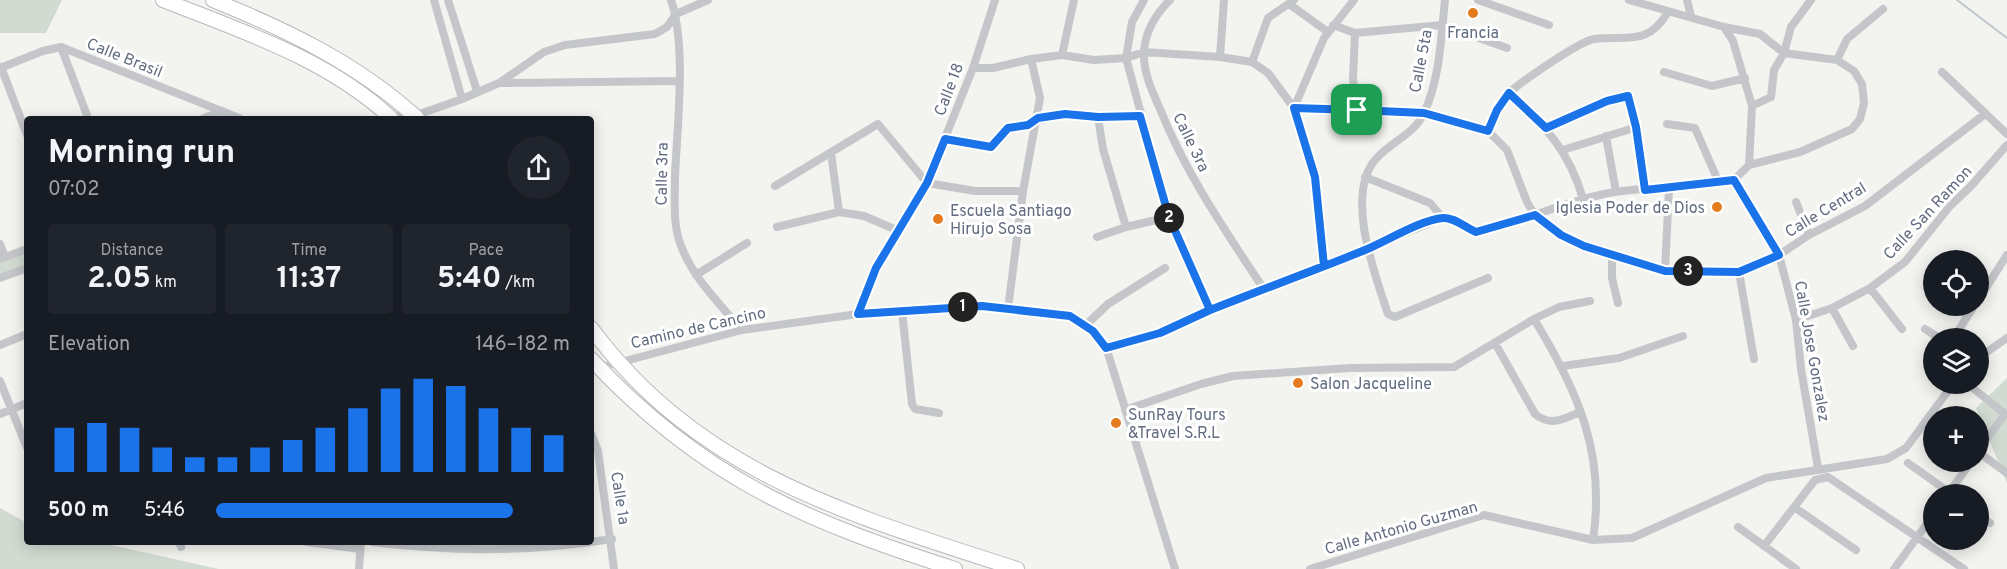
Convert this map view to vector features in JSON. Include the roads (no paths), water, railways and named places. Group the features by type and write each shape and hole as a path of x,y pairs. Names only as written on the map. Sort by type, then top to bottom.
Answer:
{"main road":[{"path":"163,0 294,54 352,89 384,116"},
{"path":"213,0 330,54 362,74 412,116"},
{"path":"594,332 618,361 683,423 723,451 794,491 859,516 1017,569"},
{"path":"594,366 660,427 736,480 822,523 955,569"}],"street":[{"path":"434,0 462,99"},
{"path":"448,0 477,91"},
{"name":"Calle 3ra","path":"671,0 676,14 679,81 675,214 679,240 696,276 742,330"},
{"path":"419,116 499,83 544,52 565,45 656,34 667,27 676,14 708,0"},
{"name":"Calle 18","path":"858,314 876,268 927,183 973,68 995,0"},
{"path":"1062,55 1074,0"},
{"path":"1144,0 1132,22 1125,58 1169,217 1210,310"},
{"name":"Calle 3ra","path":"1170,0 1155,16 1147,34 1144,52 1150,84 1174,144 1202,196 1263,288"},
{"path":"1220,57 1224,0"},
{"path":"1294,108 1330,28 1354,0"},
{"name":"Calle 5ta","path":"1365,177 1374,160 1415,126 1424,113 1435,75 1445,0"},
{"path":"1478,0 1549,25"},
{"path":"1106,348 1160,333 1263,288 1443,218 1476,232 1583,199 1616,192 1669,189 1734,180 1749,165 1800,152 1829,141 1852,129 1860,119 1864,103 1862,84 1854,71 1837,60 1784,53 1760,34 1724,27 1629,0"},
{"path":"1687,0 1691,16"},
{"path":"1752,106 1771,97 1774,70 1784,53 1791,27 1811,0"},
{"path":"1252,62 1268,18 1291,2 1330,28 1355,33 1442,25 1507,48"},
{"path":"1837,60 1847,39 1883,9"},
{"path":"1294,108 1424,113 1488,131 1497,110 1509,93 1583,43 1594,39 1632,38 1658,28 1668,12"},
{"path":"1724,27 1732,41 1752,106 1749,165"},
{"path":"1355,33 1353,78 1357,110"},
{"path":"61,47 87,116"},
{"name":"Calle Brasil","path":"1,68 43,51 61,47 234,116"},
{"path":"973,68 993,68 1031,59 1062,55 1094,60 1125,58 1144,52 1220,57 1252,62 1268,73 1294,108 1315,177 1324,266"},
{"path":"1008,309 1023,191 1040,98 1031,59"},
{"path":"521,66 527,82"},
{"path":"1,68 24,127"},
{"path":"1664,72 1712,86 1745,78"},
{"path":"1942,72 2007,134"},
{"path":"499,83 679,81"},
{"path":"1509,93 1546,128 1563,150 1576,174 1583,199"},
{"path":"1546,128 1607,101 1628,96 1636,127 1645,190"},
{"path":"209,116 222,111"},
{"path":"945,139 991,147 1008,128 1028,125 1038,118 1065,114 1098,117 1140,116"},
{"name":"Calle Central","path":"1488,131 1507,150 1527,202 1535,215 1561,235 1612,256 1665,271 1739,272 1779,255 1809,235 1865,206 1912,167 1985,114"},
{"path":"1098,117 1103,149 1126,226"},
{"path":"775,186 878,124 927,183 975,191 1023,191"},
{"path":"1667,124 1695,128 1719,183"},
{"path":"1563,150 1636,127"},
{"path":"1606,136 1616,192"},
{"name":"Calle San Ramon","path":"1796,320 1832,308 1870,288 1905,262 1950,206 2007,145"},
{"path":"831,153 839,212"},
{"path":"1443,218 1430,203 1365,177 1363,214 1366,249 1388,314 1395,316 1488,278"},
{"name":"Calle Jose Gonzalez","path":"1734,180 1779,255 1796,320 1801,369 1818,468"},
{"path":"1665,271 1669,189"},
{"path":"1796,202 1809,235"},
{"path":"777,227 839,212 864,216 899,231"},
{"path":"1097,237 1126,226 1169,217"},
{"path":"696,276 747,243"},
{"path":"0,244 2,258 24,250"},
{"path":"1989,286 2003,268 2007,255"},
{"path":"1612,256 1612,278 1618,303"},
{"path":"1086,325 1108,304 1165,268"},
{"path":"0,278 24,269"},
{"path":"1739,272 1754,358"},
{"path":"1870,288 1902,329"},
{"path":"1125,410 1201,384 1233,376 1350,368 1454,367 1534,319 1559,307 1590,301"},
{"name":"Camino de Cancino","path":"594,366 742,330 858,314 982,306 1070,316 1086,325 1106,348 1175,569"},
{"path":"1832,308 1853,346"},
{"path":"903,311 912,404 915,409 939,413"},
{"path":"1534,319 1563,366 1591,440 1596,470 1598,506 1593,540"},
{"path":"0,345 24,335"},
{"path":"1563,366 1619,358 1683,336"},
{"path":"1989,350 2007,338"},
{"path":"1495,343 1535,414 1544,421 1555,423 1580,412"},
{"path":"0,381 24,441"},
{"name":"Calle Antonio Guzman","path":"1310,569 1484,515 1593,540 1632,538 1766,478 1818,468 1887,459 1906,448 1946,394"},
{"path":"1980,394 2006,414 1989,437"},
{"path":"0,414 24,404"},
{"name":"Calle 1a","path":"594,441 598,451 612,539 614,569"},
{"path":"1989,460 2007,473"},
{"path":"1908,463 1936,484"},
{"path":"1764,546 1815,480 1828,477 1964,569"},
{"path":"1794,507 1856,550"},
{"path":"1738,527 1796,569"},
{"path":"1894,569 1923,528"},
{"path":"594,542 612,539"},
{"path":"359,569 360,545"},
{"path":"400,545 447,550 508,551 573,545"}],"waterway":[{"path":"1957,0 2007,38"}],"place":[{"name":"Francia","path":"1473,13"},
{"name":"Iglesia Poder de Dios","path":"1717,207"},
{"name":"Escuela Santiago Hirujo Sosa","path":"938,219"},
{"name":"Salon Jacqueline","path":"1298,383"},
{"name":"SunRay Tours &Travel S.R.L","path":"1116,423"}]}
